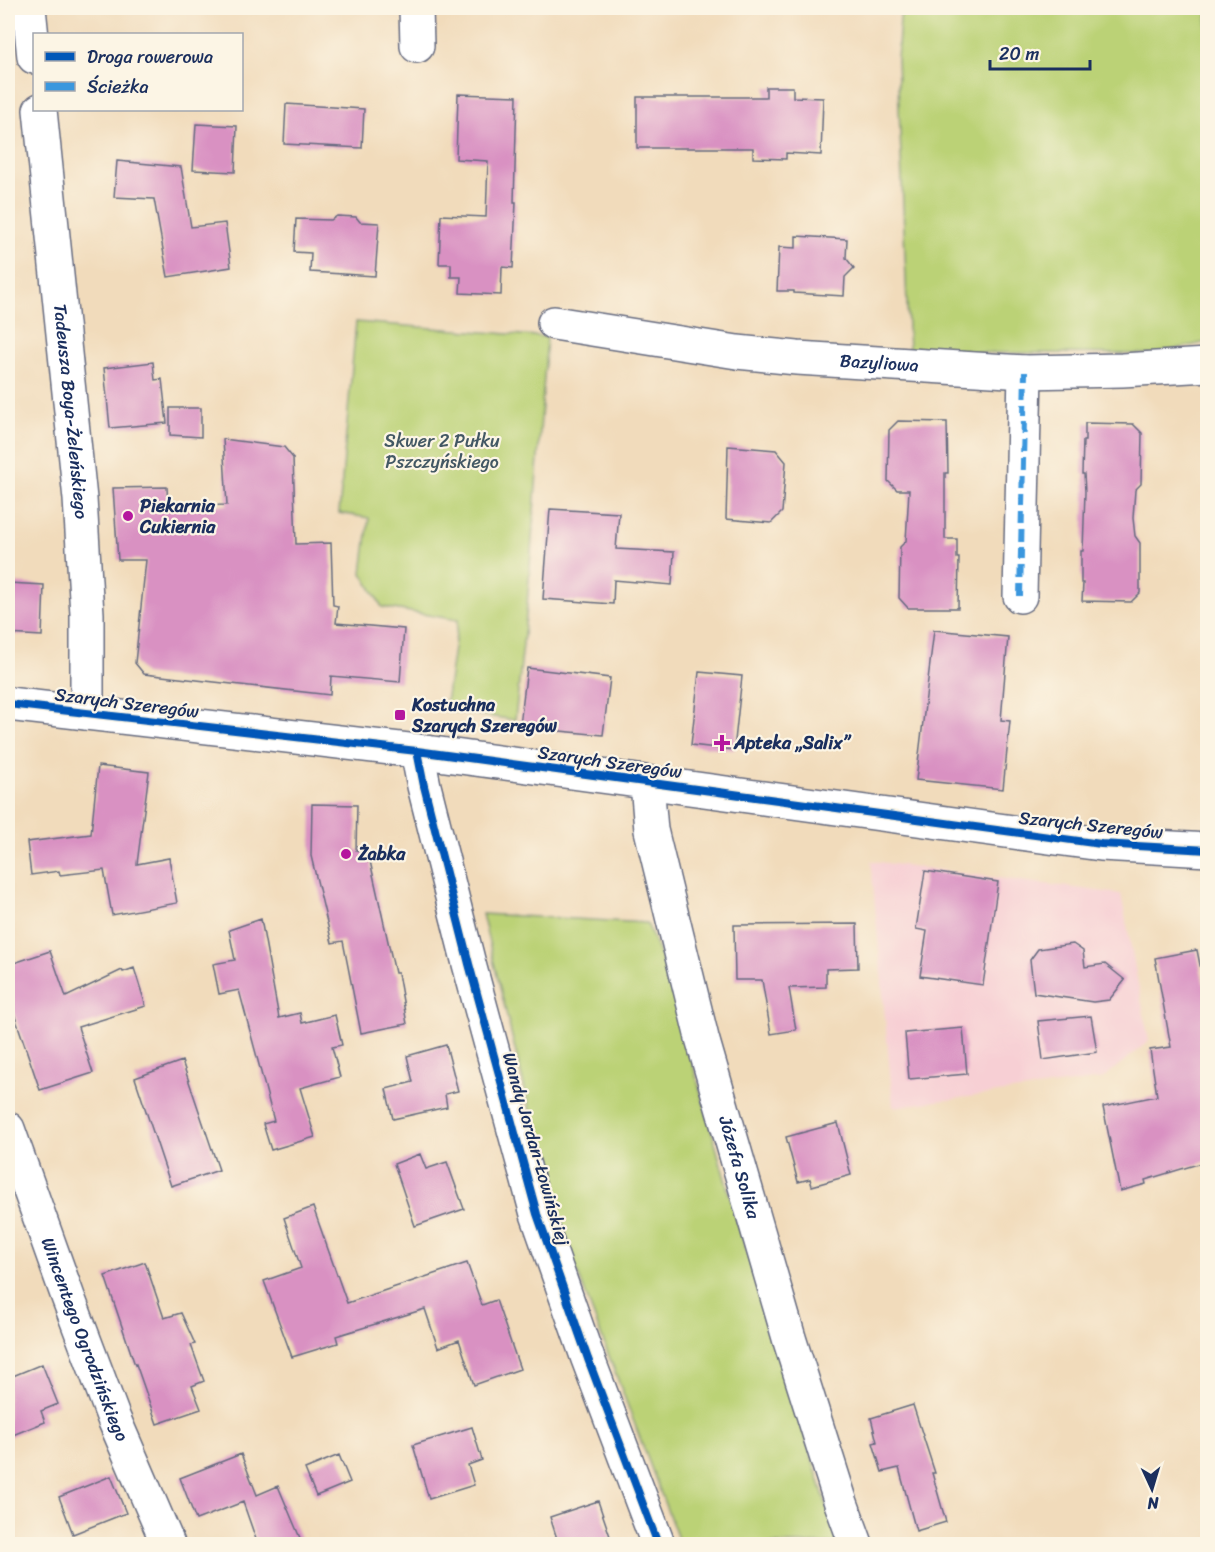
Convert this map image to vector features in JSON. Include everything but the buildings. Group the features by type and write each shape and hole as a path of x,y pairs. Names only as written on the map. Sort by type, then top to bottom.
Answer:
{"street":[{"path":"29,8 33,47"},
{"path":"416,8 417,46"},
{"name":"Tadeusza Boya-Żeleńskiego","path":"40,111 80,499 87,614 87,713"},
{"name":"Bazyliowa","path":"554,323 747,353 797,358 1025,372 1208,365"},
{"path":"1020,596 1025,372"},
{"name":"Szarych Szeregów","path":"8,704 417,751 1101,844 1208,850"},
{"name":"Wandy Jordan-Łowińskiej","path":"417,751 469,964 537,1214 588,1359 658,1545"},
{"name":"Józefa Solika","path":"647,783 651,830 702,1038 789,1338 856,1545"},
{"name":"Wincentego Ogrodzińskiego","path":"8,1129 114,1419 168,1545"}],"shaded area":[{"path":"871,861 1121,894 1149,1041 1102,1079 893,1107"}],"green space":[{"path":"901,8 1207,8 1207,342 1154,354 909,352 897,59"},
{"name":"Skwer 2 Pułku Pszczyńskiego","path":"356,322 547,337 527,606 515,720 445,710 458,620 382,607 362,573 369,518 339,513"},
{"path":"482,914 647,923 669,979 734,1211 831,1519 841,1544 680,1544 555,1213"}],"marked path":[{"path":"1020,596 1025,372"}],"cycle path":[{"path":"8,704 417,751 1101,844 1208,850"},
{"path":"417,751 469,964 537,1214 588,1359 658,1544"}],"place":[{"name":"Piekarnia Cukiernia","path":"128,516"},
{"name":"Kostuchna Szarych Szeregów","path":"400,715"},
{"name":"Apteka „Salix”","path":"722,743"},
{"name":"Żabka","path":"346,854"}]}
